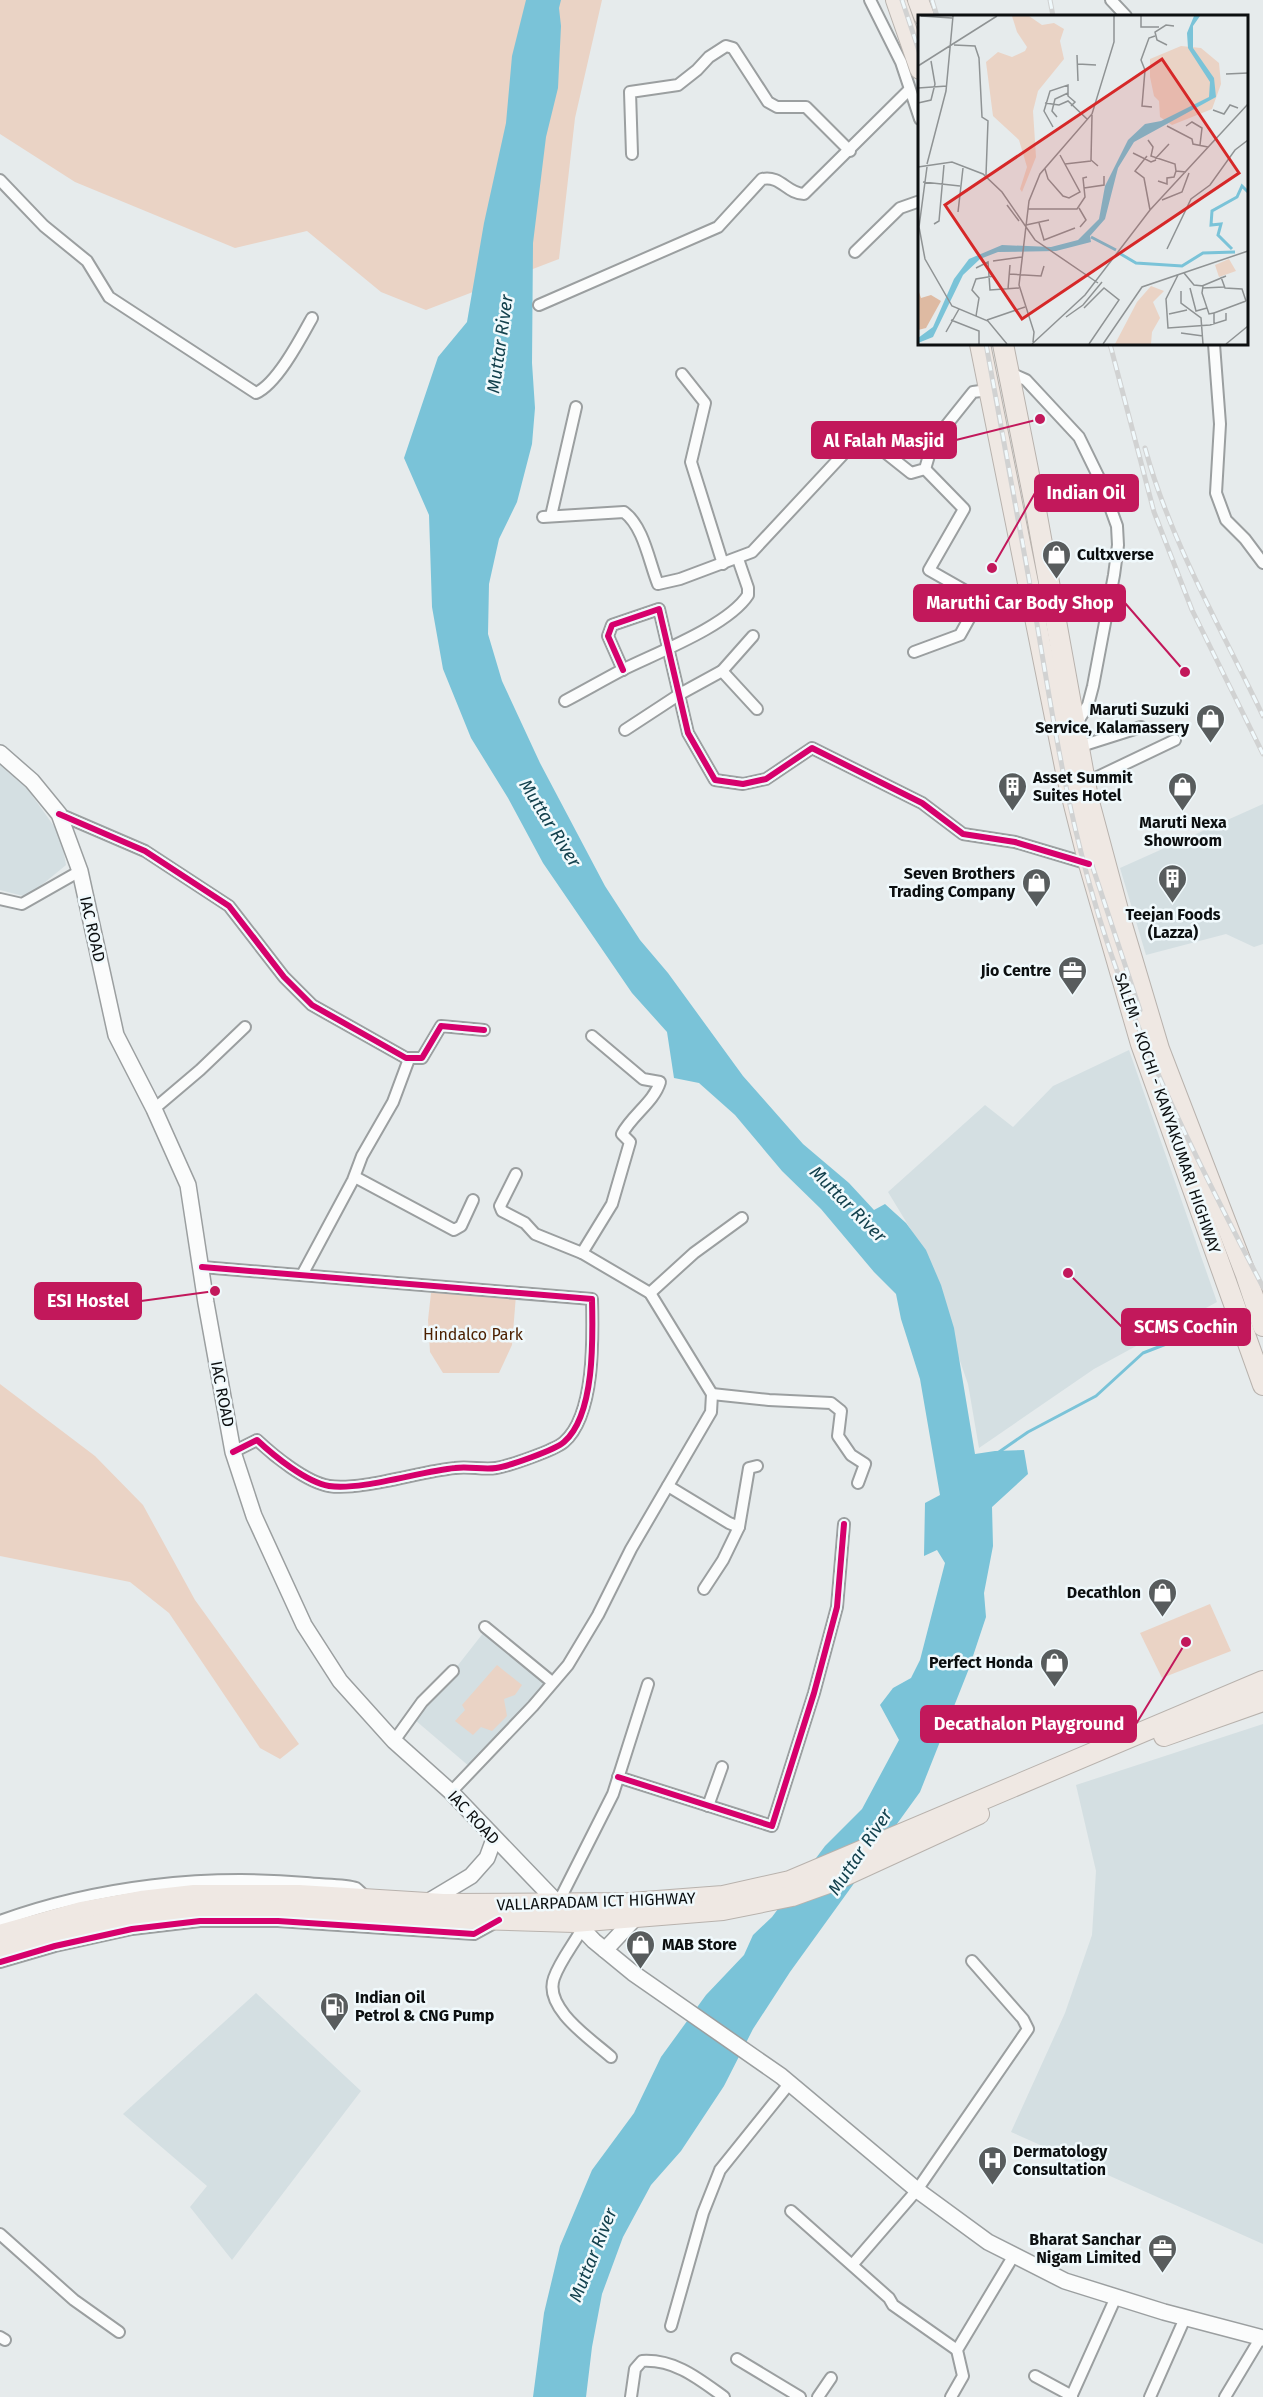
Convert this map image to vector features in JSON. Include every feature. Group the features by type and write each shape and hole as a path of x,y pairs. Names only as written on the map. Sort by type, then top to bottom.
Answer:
{"highway":[{"path":"896,0 918,63"},
{"path":"918,0 924,15"},
{"name":"SALEM - KOCHI - KANYAKUMARI HIGHWAY","path":"980,345 1068,777 1089,864 1141,1044 1263,1385"},
{"name":"SALEM - KOCHI - KANYAKUMARI HIGHWAY","path":"1003,345 1085,783 1122,925 1159,1049 1246,1275 1263,1326"},
{"path":"993,414 1016,412"},
{"name":"VALLARPADAM ICT HIGHWAY","path":"0,1952 37,1938 162,1911 228,1908 578,1925 723,1903 792,1896 831,1882 970,1811 1263,1681"},
{"name":"VALLARPADAM ICT HIGHWAY","path":"970,1811 1263,1701"},
{"name":"VALLARPADAM ICT HIGHWAY","path":"0,1935 81,1912 141,1901 194,1895 288,1895 426,1903 557,1905 723,1903"}],"main road":[{"name":"IAC ROAD","path":"0,753 32,781 59,814 80,872 116,1035 154,1109 188,1185 206,1303 233,1452 254,1516 304,1625 340,1681 394,1741 451,1792 557,1905 605,1950 633,1973 785,2080 917,2190 988,2242 1065,2281 1185,2318 1262,2337"},
{"path":"426,1903 471,1876 488,1858 494,1839"},
{"path":"605,1950 636,1917"}],"street":[{"path":"870,0 901,62 918,114"},
{"path":"1111,0 1125,15"},
{"path":"632,154 630,92 678,85 709,57 726,46 733,48 768,102 777,107 806,106 850,151"},
{"path":"539,305 718,227 762,179 778,180 797,193 804,194 850,151 909,90"},
{"path":"0,180 44,226 87,261 109,297 256,393 263,390 272,380 312,318"},
{"path":"855,252 900,208 918,202"},
{"path":"1214,345 1220,424 1216,492 1226,520 1245,539 1263,563"},
{"path":"1008,372 1026,380 1079,437 1101,482 1117,526 1119,539 1114,575 1093,687 1088,705 1075,726"},
{"path":"681,374 705,404 691,462 723,564"},
{"path":"925,469 933,442 973,392 988,390"},
{"path":"576,407 547,517 624,512 638,530 658,584 681,579 752,552 862,434 911,473 925,469"},
{"path":"914,652 960,635 980,599 929,570 964,509 925,469"},
{"path":"566,702 729,615 748,595 748,588 738,559"},
{"path":"623,670 608,636 612,625 659,609 688,733 715,780 743,784 766,779 812,747 922,803 963,834 1015,842 1089,864"},
{"path":"625,730 680,694 722,671 753,636"},
{"path":"722,671 758,709"},
{"path":"1078,747 1141,727"},
{"path":"1085,783 1175,740"},
{"path":"59,814 145,850 229,906 284,977 312,1005 409,1059 422,1058 441,1026 484,1029"},
{"path":"0,899 22,904 80,872"},
{"path":"154,1109 200,1070 245,1027"},
{"path":"582,1253 612,1204 630,1142 622,1134 628,1123 656,1093 660,1082 643,1078 592,1036"},
{"path":"302,1275 355,1177 362,1156 393,1102 409,1059"},
{"path":"451,1792 533,1706 568,1665 711,1412 712,1394 650,1293 582,1253 535,1234 525,1223 502,1210 500,1206 516,1174"},
{"path":"355,1177 454,1230 461,1226 473,1200"},
{"path":"650,1293 694,1253 742,1218"},
{"path":"202,1267 592,1299 589,1367 580,1422 563,1443 534,1456 496,1468 456,1467 354,1485 329,1486 275,1456 257,1440 233,1452"},
{"path":"712,1394 831,1403 840,1411 838,1436 851,1455 865,1464 858,1484"},
{"path":"704,1589 723,1560 739,1527 749,1468 757,1466"},
{"path":"668,1486 739,1527"},
{"path":"618,1777 771,1826 814,1693 837,1607 844,1524"},
{"path":"485,1627 552,1683"},
{"path":"394,1741 422,1702 453,1671"},
{"path":"557,1905 613,1794 648,1684"},
{"path":"708,1806 722,1767"},
{"path":"0,1921 101,1893 214,1880 283,1881 355,1888 370,1900"},
{"path":"0,1962 55,1946 132,1929 200,1921 278,1921 474,1934 499,1920"},
{"path":"578,1925 554,1976 552,1986 562,2012 611,2056"},
{"path":"853,2264 917,2190 1028,2029 1023,2019 972,1961"},
{"path":"671,2325 703,2213 720,2170 785,2080"},
{"path":"791,2211 853,2264 889,2298 893,2305 957,2350 963,2376 951,2397"},
{"path":"0,2234 74,2300 119,2332"},
{"path":"957,2350 1014,2255"},
{"path":"1035,2376 1072,2396 1116,2297"},
{"path":"1150,2397 1185,2318"},
{"path":"1225,2397 1262,2337"},
{"path":"737,2359 784,2393 800,2397"},
{"path":"631,2397 635,2368 642,2361 654,2360 684,2368 724,2397"},
{"path":"818,2397 831,2378"}],"shaded area":[{"path":"0,765 26,787 61,836 66,865 27,897 0,890"},
{"path":"1263,804 1263,944 1254,947 1226,934 1146,955 1120,868"},
{"path":"1129,1050 1217,1302 1094,1369 979,1448 968,1384 919,1243 888,1192 985,1105 1013,1127 1053,1086"},
{"path":"484,1632 547,1684 470,1767 415,1720"},
{"path":"1263,1724 1263,2244 1011,2132 1065,2013 1092,1935 1096,1871 1076,1785"},
{"path":"256,1993 361,2091 232,2260 190,2207 207,2186 123,2114"}],"green space":[{"path":"0,0 602,0 575,118 559,259 426,310 381,292 307,231 235,248 75,182 0,134"},
{"name":"Hindalco Park","path":"431,1293 516,1295 512,1345 499,1373 443,1373 430,1352 428,1320"},
{"path":"0,1384 95,1456 143,1505 195,1600 299,1744 280,1759 260,1748 169,1613 130,1582 0,1556"},
{"path":"1210,1604 1231,1651 1162,1678 1140,1633"},
{"path":"497,1665 522,1685 515,1695 504,1699 507,1716 492,1731 481,1727 473,1735 455,1721 465,1710 462,1705"}],"water":[{"name":"Muttar River","path":"526,0 561,0 559,8 561,26 558,88 546,137 533,243 532,363 535,408 532,444 517,502 499,539 489,584 488,634 502,681 540,763 605,886 640,940 668,973 743,1076 803,1144 849,1183 874,1210 885,1204 906,1223 926,1250 941,1285 954,1328 975,1454 1024,1450 1028,1474 992,1507 993,1546 984,1593 986,1617 968,1671 920,1792 790,1972 753,2029 724,2086 681,2151 651,2185 623,2237 602,2294 586,2397 533,2397 544,2313 560,2246 592,2170 634,2113 661,2057 706,1995 744,1955 753,1935 772,1917 825,1846 862,1809 899,1740 880,1705 893,1688 911,1678 920,1660 945,1563 937,1550 924,1556 925,1503 940,1495 920,1379 901,1319 896,1294 874,1272 821,1209 782,1171 735,1115 699,1083 674,1078 667,1032 632,993 543,863 508,798 471,738 443,669 432,607 429,515 404,458 438,357 467,322 484,223 506,123 512,56"}],"waterway":[{"path":"999,1452 1028,1432 1096,1396 1143,1353 1231,1321"}],"railway":[{"path":"902,0 918,48"},
{"path":"932,0 937,15"},
{"path":"1050,0 1053,15"},
{"path":"986,345 1059,752 1090,886 1124,990 1144,1041 1189,1141 1263,1287"},
{"path":"1110,345 1154,512 1192,610 1263,754"},
{"path":"1145,448 1168,518 1263,716"},
{"path":"1092,865 1140,1010"}],"cycle path":[{"path":"623,670 608,636 612,625 659,609 688,733 715,780 743,784 766,779 812,748 922,803 963,834 1015,842 1089,864"},
{"path":"59,814 145,851 229,906 284,977 312,1005 406,1058 422,1058 441,1026 484,1030"},
{"path":"202,1267 592,1299 592,1354 587,1395 582,1414 574,1430 564,1442 542,1453 496,1468 455,1468 342,1487 320,1484 310,1479 281,1461 257,1440 233,1452"},
{"path":"618,1777 772,1826 814,1693 837,1607 844,1524"},
{"path":"0,1962 55,1946 132,1929 200,1921 278,1921 474,1934 499,1920"}],"place":[{"name":"Al Falah Masjid","path":"1040,419"},
{"name":"Indian Oil","path":"992,568"},
{"name":"Cultxverse","path":"1056,580"},
{"name":"Maruthi Car Body Shop","path":"1185,672"},
{"name":"Maruti Suzuki Service, Kalamassery","path":"1210,744"},
{"name":"Asset Summit Suites Hotel","path":"1012,812"},
{"name":"Maruti Nexa Showroom","path":"1183,812"},
{"name":"Teejan Foods (Lazza)","path":"1173,904"},
{"name":"Seven Brothers Trading Company","path":"1036,908"},
{"name":"Jio Centre","path":"1072,996"},
{"name":"SCMS Cochin","path":"1068,1273"},
{"name":"ESI Hostel","path":"215,1291"},
{"name":"Decathlon","path":"1162,1618"},
{"name":"Decathalon Playground","path":"1186,1642"},
{"name":"Perfect Honda","path":"1054,1688"},
{"name":"MAB Store","path":"641,1970"},
{"name":"Indian Oil Petrol & CNG Pump","path":"334,2032"},
{"name":"Dermatology Consultation","path":"992,2186"},
{"name":"Bharat Sanchar Nigam Limited","path":"1162,2274"}]}
